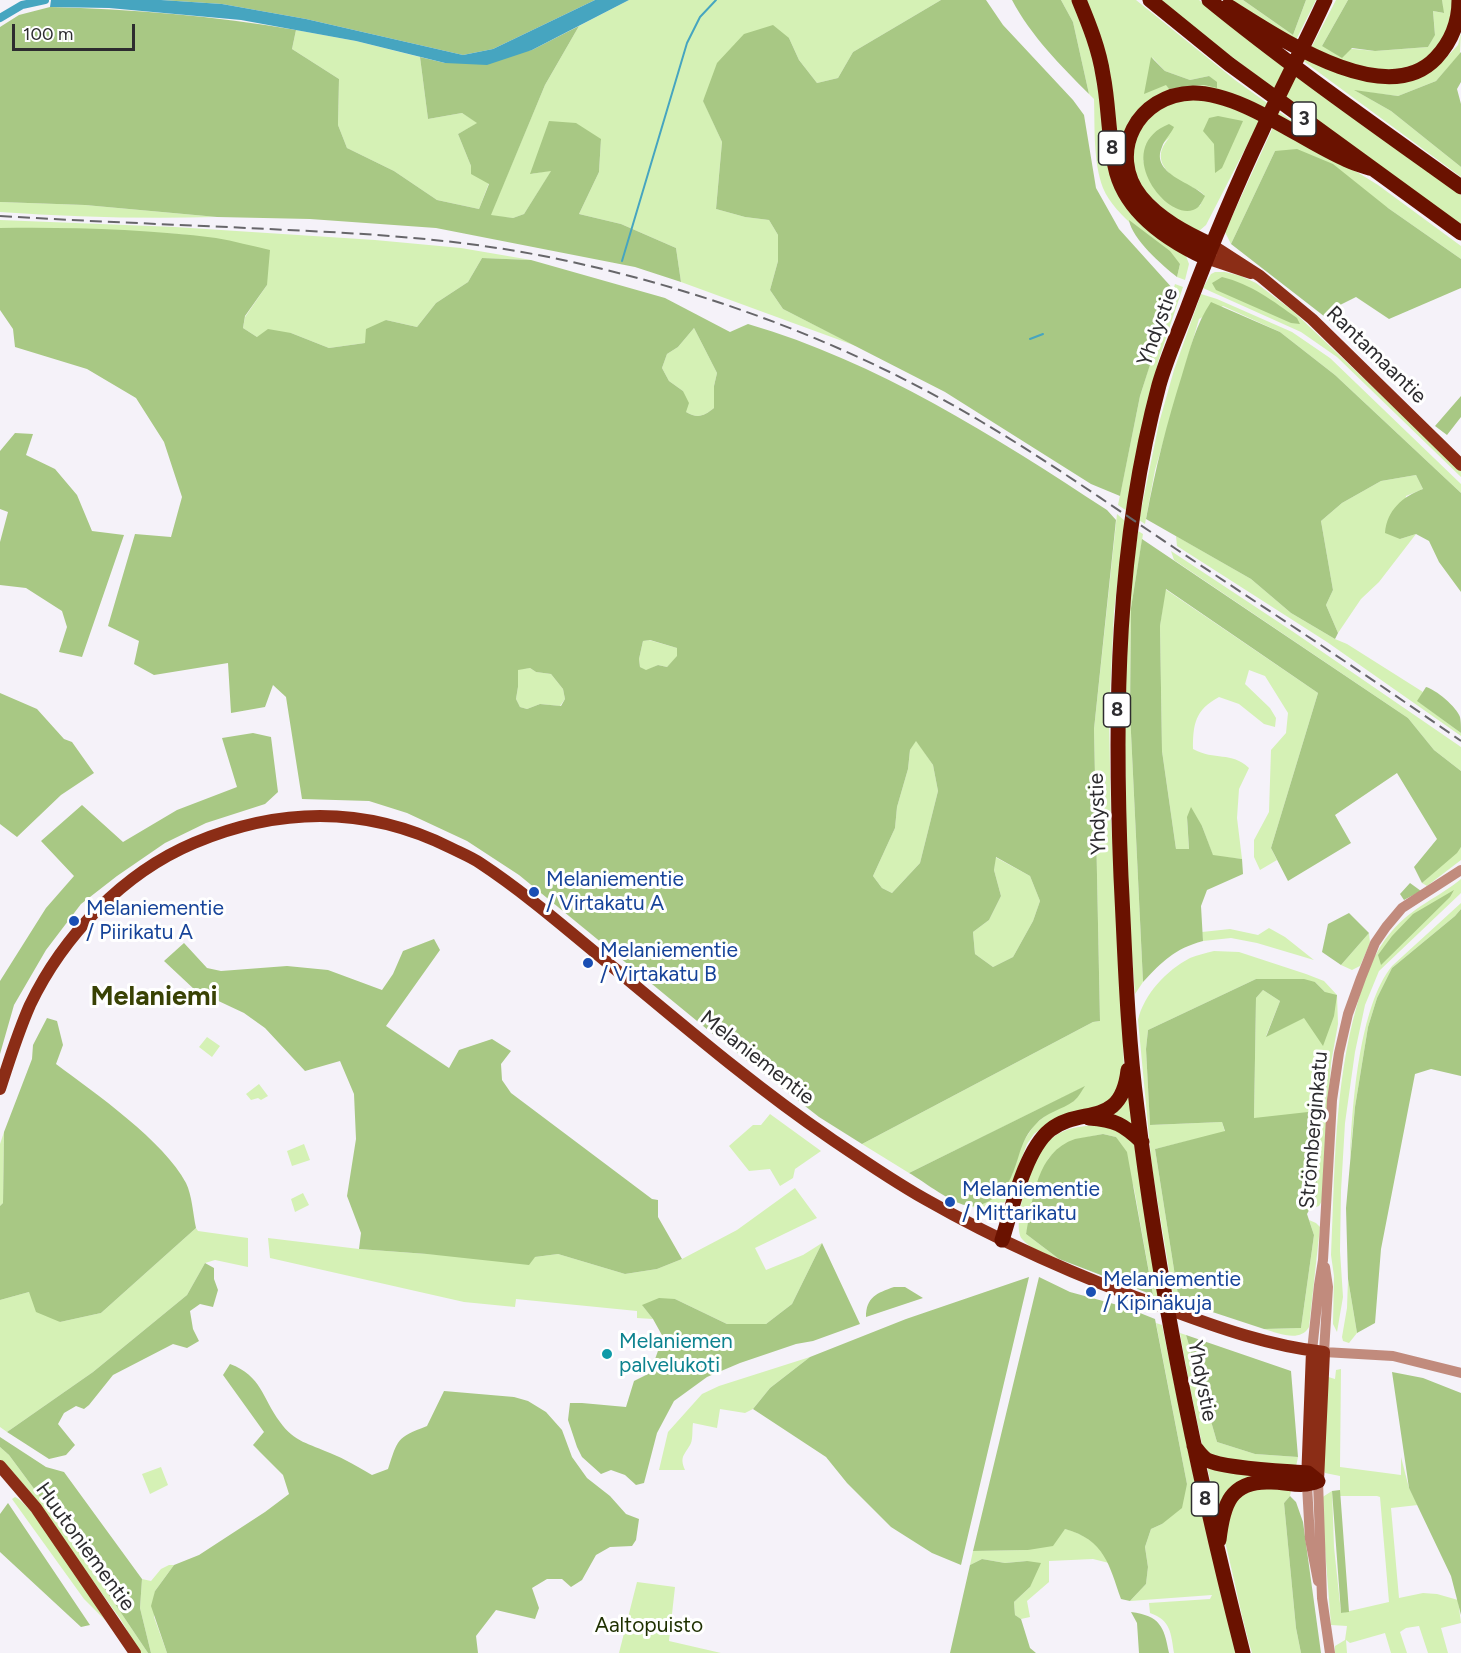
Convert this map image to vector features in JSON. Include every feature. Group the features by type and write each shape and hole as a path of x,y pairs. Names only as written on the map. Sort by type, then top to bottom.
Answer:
{"highway":[{"name":"8","path":"1079,0 1090,26 1103,74 1115,167 1129,201 1144,217 1186,248 1209,251"},
{"name":"3","path":"1150,0 1229,64 1461,233"},
{"name":"3","path":"1209,0 1303,73 1461,187"},
{"path":"1220,0 1286,43 1339,66 1378,76 1406,74 1433,61 1452,38 1457,25 1459,0"},
{"name":"Yhdystie","path":"1243,1653 1217,1552 1171,1332 1150,1207 1137,1108 1124,948 1117,776 1119,654 1127,558 1137,488 1160,380 1209,251 1261,132 1325,0"},
{"path":"1209,251 1151,208 1139,195 1128,169 1126,156 1133,129 1147,110 1166,97 1195,93 1231,101 1302,135 1346,160 1373,170"},
{"path":"1002,1240 1023,1174 1036,1148 1050,1130 1069,1120 1109,1109 1122,1093 1127,1081 1131,1043"},
{"path":"1083,1118 1108,1120 1125,1126 1142,1142"},
{"path":"1194,1446 1209,1461 1311,1480"},
{"path":"1217,1552 1224,1508 1229,1498 1237,1490 1245,1485 1311,1480"}],"main road":[{"name":"Rantamaantie","path":"1209,251 1260,276 1312,319 1461,465"},
{"name":"Melaniementie","path":"0,1089 31,1005 55,964 83,926 106,902 147,869 184,847 214,834 249,824 317,816 368,820 424,835 477,861 536,904 739,1072 829,1137 920,1197 1046,1261 1143,1300 1249,1337 1318,1351"},
{"name":"Strömberginkatu","path":"1311,1480 1318,1351"},
{"name":"Huutoniementie","path":"0,1466 36,1508 135,1653"}],"street":[{"name":"Strömberginkatu","path":"1318,1351 1319,1285 1323,1260 1332,1100 1348,1014 1375,944 1402,908 1461,870"},
{"path":"1318,1351 1393,1356 1461,1373"},
{"name":"Strömberginkatu","path":"1311,1480 1310,1539 1330,1653"}],"green space":[{"path":"161,0 595,0 493,49 463,55 306,19 222,4"},
{"path":"629,0 941,0 853,52 838,78 817,83 799,60 789,38 703,100 722,142 716,209 745,217 769,220 778,235 778,261 770,290 783,309 856,346 681,282 676,248 621,224 579,214 599,172 601,140 531,174 552,170 524,214 513,218 490,216 545,85 579,26"},
{"path":"941,0 986,0 1003,25 1073,100 1084,115 1096,188 1119,229 1174,290 1140,396 1120,496 1091,484 945,392 783,309 770,290 778,261 778,235 769,220 745,217 716,209 722,142 703,101 717,63 744,34 773,25 789,38 799,60 817,83 838,78 853,52"},
{"path":"1012,0 1061,0 1073,22 1089,94 1037,38"},
{"path":"1061,0 1073,0 1096,56 1109,165 1186,256 1189,264 1185,280 1177,277 1180,264 1126,219 1103,188 1096,156 1094,99 1089,94 1073,22"},
{"path":"1085,0 1136,0 1235,80 1306,131 1235,98 1151,101 1121,172","holes":["1152,57 1165,71 1190,80 1209,76 1217,87 1204,85 1169,89"]},
{"path":"1160,0 1199,0 1243,36 1461,195 1461,225 1257,76"},
{"path":"1231,0 1243,0 1293,35 1306,0 1316,0 1295,42"},
{"path":"1243,0 1306,0 1293,35"},
{"path":"1336,0 1348,0 1322,46 1375,51 1428,47 1435,34 1433,11 1443,13 1442,0 1454,0 1451,23 1441,43 1429,58 1414,66 1398,70 1380,70 1361,67 1311,48"},
{"path":"1348,0 1442,0 1444,13 1433,11 1435,35 1428,47 1375,51 1352,48 1342,58 1322,46"},
{"path":"50,7 173,14 296,30 292,49 339,79 338,125 347,148 394,171 437,200 479,209 489,184 471,174 471,166 458,134 477,123 462,113 428,119 420,57 445,63 532,50 579,26 545,85 491,215 513,218 524,214 551,171 530,174 549,121 576,123 601,139 599,172 579,214 621,224 676,248 681,282 635,267 436,228 310,219 217,217 85,205 0,202 0,27 19,15"},
{"path":"296,30 356,41 420,57 428,119 462,113 478,123 458,134 471,166 489,183 479,209 437,200 394,171 347,148 338,125 339,79 292,49"},
{"path":"1461,33 1460,54 1436,81 1398,96 1356,91 1391,111 1461,167 1461,177 1283,46 1324,66 1417,77 1444,60 1458,45"},
{"path":"1461,52 1461,82 1457,89 1461,104 1461,167 1391,111 1354,90 1398,96 1436,81"},
{"path":"1151,57 1165,71 1190,80 1209,76 1217,82 1217,88 1204,85 1169,89 1166,85 1144,94"},
{"path":"1184,97 1218,102 1261,118 1206,225 1199,231 1184,227 1137,185 1132,152 1132,142 1139,125 1159,108","holes":["1170,137 1161,155 1164,166 1179,181 1204,195 1200,206 1143,161"]},
{"path":"1218,116 1243,121 1222,168 1215,173 1214,144 1203,131 1209,118"},
{"path":"1169,124 1174,127 1162,147 1160,156 1162,164 1167,171 1205,196 1199,206 1193,210 1181,210 1169,204 1149,179 1144,164 1145,149 1152,135"},
{"path":"1274,125 1320,149 1378,185 1461,246 1461,259 1388,208 1275,151 1231,244 1225,232"},
{"path":"1297,149 1333,164 1388,208 1461,259 1461,288 1389,319 1356,297 1334,308 1399,376 1405,389 1329,320 1231,244 1275,151"},
{"path":"0,202 85,205 217,217 108,217 0,212"},
{"path":"0,220 175,227 375,240 461,248 531,260 482,258 468,282 436,303 417,327 386,320 365,343 329,348 291,333 257,337 243,328 245,317 267,285 218,239 177,234 0,228"},
{"path":"1129,220 1170,251 1180,264 1177,277 1142,243"},
{"path":"0,228 81,228 162,232 216,238 270,250 267,285 245,316 243,328 257,337 268,329 291,333 329,348 365,343 366,329 386,320 417,327 436,303 468,282 482,258 531,260 665,298 730,332 748,324 843,359 934,404 1064,482 1107,510 1116,520 1094,729 1100,1021 1093,1022 862,1144 819,1117 708,1030 519,875 467,841 407,813 369,801 302,799 286,697 273,685 265,707 231,713 228,663 154,675 134,664 139,641 108,626 135,534 171,537 182,497 164,442 136,398 87,369 15,347 13,329 0,310","holes":["694,328 717,373 714,386 714,408 704,415 697,416 686,412 689,403 683,391 669,381 662,368 667,354 678,347","650,640 677,648 677,656 667,667 658,665 646,670 640,667 639,659 643,641","530,668 536,672 551,674 563,689 565,699 561,706 540,704 527,709 520,707 516,699 518,670","916,741 933,765 938,791 920,863 892,893 882,888 873,876 895,828 897,807 908,769 910,750","996,857 1030,876 1040,901 1033,921 1013,957 993,967 975,954 973,932 989,920 1001,896 994,870"]},
{"path":"1215,272 1241,276 1256,283 1293,311 1461,471 1461,477 1337,357 1301,332 1203,288 1211,274"},
{"path":"1222,277 1243,284 1261,294 1297,318 1300,324 1291,323 1216,290 1212,283"},
{"path":"1175,284 1183,287 1158,362 1127,511 1118,505 1140,396"},
{"path":"1201,294 1292,332 1330,358 1461,484 1461,493 1335,375 1280,332 1223,306 1199,319 1155,470 1145,524 1139,520 1159,423 1174,370"},
{"path":"1211,302 1280,332 1335,375 1461,493 1461,592 1439,562 1429,541 1416,534 1400,539 1385,533 1392,511 1397,505 1408,496 1423,489 1416,475 1381,481 1342,503 1321,521 1333,590 1326,605 1338,633 1335,639 1291,613 1251,579 1146,519 1153,482 1177,393 1194,337"},
{"path":"694,328 717,373 714,386 714,408 704,415 697,416 686,412 683,391 669,381 662,368 667,354 678,347"},
{"path":"1461,396 1461,417 1447,435 1435,426"},
{"path":"15,433 33,434 26,455 55,469 77,495 92,531 124,535 82,657 59,652 67,627 62,611 26,588 0,585 0,542 8,512 0,509 0,451"},
{"path":"1416,475 1423,489 1406,496 1400,539 1416,534 1379,582 1361,599 1338,633 1326,605 1333,590 1321,521 1342,503 1381,481"},
{"path":"1117,514 1125,521 1114,612 1109,716 1111,821 1124,1071 1120,1089 1105,1105 1050,1122 1034,1134 1027,1144 1005,1202 984,1211 970,1206 986,1203 1012,1175 1021,1145 1035,1124 1049,1113 1075,1100 1084,1087 909,1173 862,1144 1093,1022 1100,1021 1094,729"},
{"path":"1138,531 1143,534 1131,608 1130,712 1143,982 1135,994 1127,898 1124,681 1128,604"},
{"path":"1176,536 1251,579 1291,613 1347,644 1423,692 1418,701 1461,733 1461,736 1327,642 1177,546"},
{"path":"1142,539 1408,718 1434,750 1461,771 1461,847 1457,853 1422,883 1414,867 1437,839 1397,773 1335,815 1351,843 1288,881 1271,848 1318,693 1166,589 1160,626 1162,751 1176,849 1189,849 1187,817 1191,807 1202,826 1213,855 1242,859 1243,874 1207,890 1201,906 1203,941 1184,948 1170,957 1143,982 1130,712 1131,608"},
{"path":"1171,551 1461,747 1461,771 1434,750 1408,718 1174,560"},
{"path":"1165,589 1318,693 1271,848 1277,860 1260,870 1254,857 1254,840 1269,812 1271,750 1286,733 1288,713 1265,676 1249,670 1245,684 1270,708 1276,718 1275,727 1264,724 1239,704 1219,697 1200,713 1195,725 1193,749 1208,755 1236,760 1249,768 1239,789 1237,818 1242,859 1213,856 1202,826 1187,818 1189,850 1176,849 1162,751 1160,626"},
{"path":"649,640 677,648 678,656 667,667 658,665 646,671 640,667 639,659 643,641"},
{"path":"530,668 536,672 551,674 563,689 565,699 560,706 540,704 527,709 520,707 516,699 518,669"},
{"path":"1426,687 1455,708 1460,717 1461,733 1417,701"},
{"path":"0,693 37,709 64,739 72,742 94,773 61,795 17,837 0,824"},
{"path":"253,733 271,737 278,792 265,804 206,823 165,843 81,904 46,950 14,1005 0,1054 0,981 46,908 74,876 41,841 82,805 123,842 177,810 237,787 222,738"},
{"path":"916,740 933,765 938,791 920,863 892,893 882,888 873,876 895,828 897,807 908,769 910,750"},
{"path":"1461,847 1461,860 1427,886 1422,883"},
{"path":"995,857 1030,876 1040,901 1033,921 1013,957 993,967 975,954 973,932 989,920 1001,896 994,870"},
{"path":"1461,879 1461,893 1379,971 1365,1005 1355,1052 1345,1123 1340,1251 1343,1297 1337,1332 1333,1324 1334,1276 1331,1255 1335,1160 1344,1066 1357,1005 1370,966 1392,931 1408,915"},
{"path":"1410,883 1421,891 1404,900 1400,894"},
{"path":"1454,890 1450,897 1381,965 1378,955 1413,914"},
{"path":"1461,903 1461,909 1455,916 1392,968 1377,998 1368,1027 1355,1107 1350,1158 1359,1058 1372,1006 1381,984 1392,966"},
{"path":"1461,909 1461,1076 1431,1069 1415,1074 1381,1249 1375,1323 1357,1333 1348,1279 1346,1208 1355,1107 1368,1027 1377,998 1392,968"},
{"path":"1349,913 1369,933 1341,965 1322,952 1328,924"},
{"path":"1269,928 1285,937 1314,960 1257,943 1231,938 1203,941 1202,932 1230,929 1258,935"},
{"path":"1369,933 1370,943 1360,966 1352,970 1341,965"},
{"path":"434,939 440,950 386,1026 449,1068 459,1050 492,1039 511,1051 501,1064 502,1080 511,1093 652,1199 658,1200 658,1217 682,1259 657,1269 625,1274 558,1254 535,1257 529,1265 359,1249 361,1233 347,1196 356,1139 354,1094 340,1061 305,1071 265,1028 244,1013 195,990 164,961 184,943 207,968 221,971 287,966 328,970 382,990 393,974 403,951"},
{"path":"1214,951 1239,952 1306,974 1324,981 1337,995 1338,1024 1331,1063 1322,1201 1319,1206 1310,1209 1317,1195 1254,1118 1256,998 1263,990 1280,1001 1266,1036 1325,992 1315,982 1256,979 1148,1030 1146,1049 1150,1125 1222,1122 1225,1132 1155,1149 1179,1301 1175,1306 1152,1168 1138,1020 1145,1001 1165,976 1190,958"},
{"path":"1256,979 1304,979 1315,982 1325,992 1337,995 1334,1016 1323,1046 1304,1018 1266,1037 1280,1001 1263,990 1256,998 1254,1118 1317,1111 1317,1195 1307,1214 1314,1235 1301,1328 1264,1329 1179,1301 1155,1149 1225,1131 1222,1122 1150,1125 1146,1049 1148,1030"},
{"path":"47,1018 57,1021 63,1045 56,1064 127,1119 176,1167 188,1188 196,1228 101,1313 60,1322 36,1312 29,1292 0,1300 0,1206 3,1203 4,1132 32,1059 33,1045"},
{"path":"207,1037 220,1046 212,1057 199,1047"},
{"path":"259,1084 268,1096 261,1100 258,1098 251,1100 246,1094"},
{"path":"1085,1086 1074,1101 1044,1117 1035,1125 1023,1143 1009,1181 1001,1192 984,1204 963,1205 909,1173"},
{"path":"1130,1089 1132,1124 1111,1118"},
{"path":"770,1114 821,1151 795,1169 793,1178 780,1186 770,1169 749,1171 729,1146 753,1125 761,1125"},
{"path":"1098,1125 1115,1127 1134,1143 1159,1301 1152,1299 1134,1188 1116,1137 1103,1134 1074,1140 1059,1148 1048,1159 1026,1234 1059,1259 1029,1246 1022,1239 1019,1231 1024,1192 1038,1153 1043,1146 1056,1135 1067,1130"},
{"path":"4,1132 3,1203 0,1206 0,1144"},
{"path":"1103,1134 1116,1137 1127,1152 1153,1295 1059,1259 1026,1234 1038,1178 1052,1154 1062,1145 1075,1139"},
{"path":"304,1144 310,1160 292,1166 287,1151"},
{"path":"795,1188 817,1218 755,1248 766,1270 803,1255 822,1243 792,1304 766,1324 727,1324 675,1299 643,1306 653,1319 637,1318 637,1311 516,1299 515,1307 464,1302 270,1258 268,1238 359,1249 427,1254 535,1257 558,1254 625,1274 657,1269 682,1259 737,1230"},
{"path":"303,1193 309,1205 295,1212 291,1199"},
{"path":"1309,1220 1320,1227 1309,1327 1300,1335 1294,1336 1264,1329 1301,1328 1314,1235"},
{"path":"196,1228 198,1231 248,1238 248,1267 215,1260 205,1263 187,1295 93,1372 7,1432 0,1427 0,1300 29,1292 60,1322 101,1313"},
{"path":"822,1243 860,1324 740,1363 707,1377 674,1401 657,1433 644,1483 636,1485 625,1475 611,1470 601,1474 582,1457 568,1420 570,1403 626,1407 634,1381 650,1373 663,1337 642,1305 659,1298 675,1299 727,1324 766,1324 792,1304"},
{"path":"205,1263 214,1268 214,1279 218,1290 213,1307 200,1304 190,1311 193,1329 199,1341 187,1348 173,1344 113,1375 84,1409 76,1406 64,1413 58,1424 75,1445 66,1455 49,1459 7,1432 93,1372 187,1295"},
{"path":"1029,1277 961,1565 932,1553 891,1527 847,1483 826,1457 753,1409 770,1388 810,1357 906,1319"},
{"path":"1039,1277 1070,1292 1125,1307 1155,1319 1187,1484 1182,1508 1162,1524 1151,1529 1145,1547 1148,1567 1146,1584 1130,1601 1121,1599 1109,1565 1097,1547 1089,1540 1065,1529 1053,1546 1028,1550 973,1551"},
{"path":"1348,1279 1357,1333 1349,1343 1343,1341 1342,1337 1347,1308"},
{"path":"894,1287 905,1287 923,1298 866,1317 870,1300 882,1291"},
{"path":"1156,1323 1162,1325 1196,1488 1236,1653 1174,1653 1169,1628 1157,1616 1150,1613 1149,1603 1210,1599 1212,1595 1130,1601 1146,1584 1148,1567 1145,1547 1151,1529 1162,1524 1187,1484"},
{"path":"1180,1333 1186,1335 1217,1442 1255,1454 1298,1457 1290,1496 1284,1503 1296,1628 1301,1653 1252,1653 1202,1444"},
{"path":"1186,1335 1291,1371 1298,1457 1255,1454 1217,1442"},
{"path":"810,1357 770,1388 753,1409 745,1413 720,1409 717,1428 693,1423 692,1441 683,1458 685,1470 659,1470 668,1432 702,1394 719,1386"},
{"path":"230,1364 241,1369 255,1381 280,1422 291,1434 372,1475 388,1469 397,1445 404,1437 427,1426 444,1391 514,1397 528,1401 546,1412 562,1430 572,1457 587,1478 610,1496 626,1514 639,1519 636,1540 632,1546 610,1547 596,1555 582,1580 571,1587 562,1579 547,1579 532,1588 539,1608 535,1619 496,1610 476,1636 478,1653 167,1653 151,1606 155,1591 174,1565 199,1555 289,1494 283,1475 253,1445 264,1432 223,1375"},
{"path":"1341,1369 1340,1467 1401,1475 1401,1457 1409,1488 1418,1505 1391,1508 1399,1598 1423,1593 1458,1600 1461,1623 1441,1628 1448,1653 1428,1653 1419,1626 1406,1628 1400,1632 1407,1653 1391,1653 1385,1633 1350,1643 1346,1640 1347,1653 1335,1653 1335,1646 1345,1640 1347,1626 1331,1625 1321,1498 1332,1491 1334,1547 1341,1613 1389,1602 1380,1497 1340,1496 1340,1476 1325,1473 1322,1467 1325,1376 1335,1379 1336,1370"},
{"path":"1392,1372 1423,1378 1461,1393 1461,1615 1451,1576 1409,1488"},
{"path":"0,1437 46,1467 64,1472 142,1579 140,1608 151,1653 148,1653 72,1540 9,1455 0,1447"},
{"path":"0,1447 9,1455 72,1540 148,1653 140,1653 121,1620 35,1500 0,1460"},
{"path":"161,1467 168,1485 150,1494 142,1474"},
{"path":"1340,1490 1349,1612 1341,1613 1332,1491"},
{"path":"1290,1496 1296,1502 1303,1522 1321,1653 1301,1653 1296,1628 1284,1503"},
{"path":"15,1497 36,1517 49,1534 106,1621 84,1599 12,1499"},
{"path":"8,1503 90,1625 81,1627 0,1552 0,1514"},
{"path":"1065,1529 1078,1533 1091,1541 1102,1551 1109,1563 1093,1559 1049,1561 1049,1582 1027,1601 1030,1617 1021,1619 1015,1615 1014,1602 1030,1587 1027,1561 1005,1563 982,1559 970,1565 973,1551 1028,1550"},
{"path":"982,1559 1005,1563 1027,1561 1041,1563 1030,1587 1014,1602 1015,1615 1021,1619 1030,1648 1036,1653 950,1653 970,1565"},
{"path":"174,1565 155,1591 154,1617 167,1653 151,1653 140,1608 142,1579 151,1581 161,1569"},
{"name":"Aaltopuisto","path":"637,1582 675,1587 669,1641 721,1653 619,1653"},
{"path":"1131,1612 1148,1616 1159,1624 1169,1653 1139,1653 1137,1623"}],"water":[{"path":"51,0 161,0 222,4 306,19 463,55 493,49 595,0 629,0 532,50 487,65 445,63 356,41 241,20 109,8 50,7"}],"waterway":[{"path":"0,18 22,5 45,0"},
{"path":"622,261 687,43 700,17 716,0"},
{"path":"1030,339 1043,334"}],"railway":[{"path":"0,216 356,234 491,247 525,252 613,272 723,304 776,323 881,368 1007,437 1461,741"}],"place":[{"name":"Melaniementie / Virtakatu A","path":"534,892"},
{"name":"Melaniementie / Piirikatu A","path":"74,921"},
{"name":"Melaniementie / Virtakatu B","path":"588,963"},
{"name":"Melaniementie / Mittarikatu","path":"950,1202"},
{"name":"Melaniementie / Kipinäkuja","path":"1091,1292"},
{"name":"Melaniemen palvelukoti","path":"607,1354"}],"district":[{"name":"Melaniemi","path":"154,997"}]}
